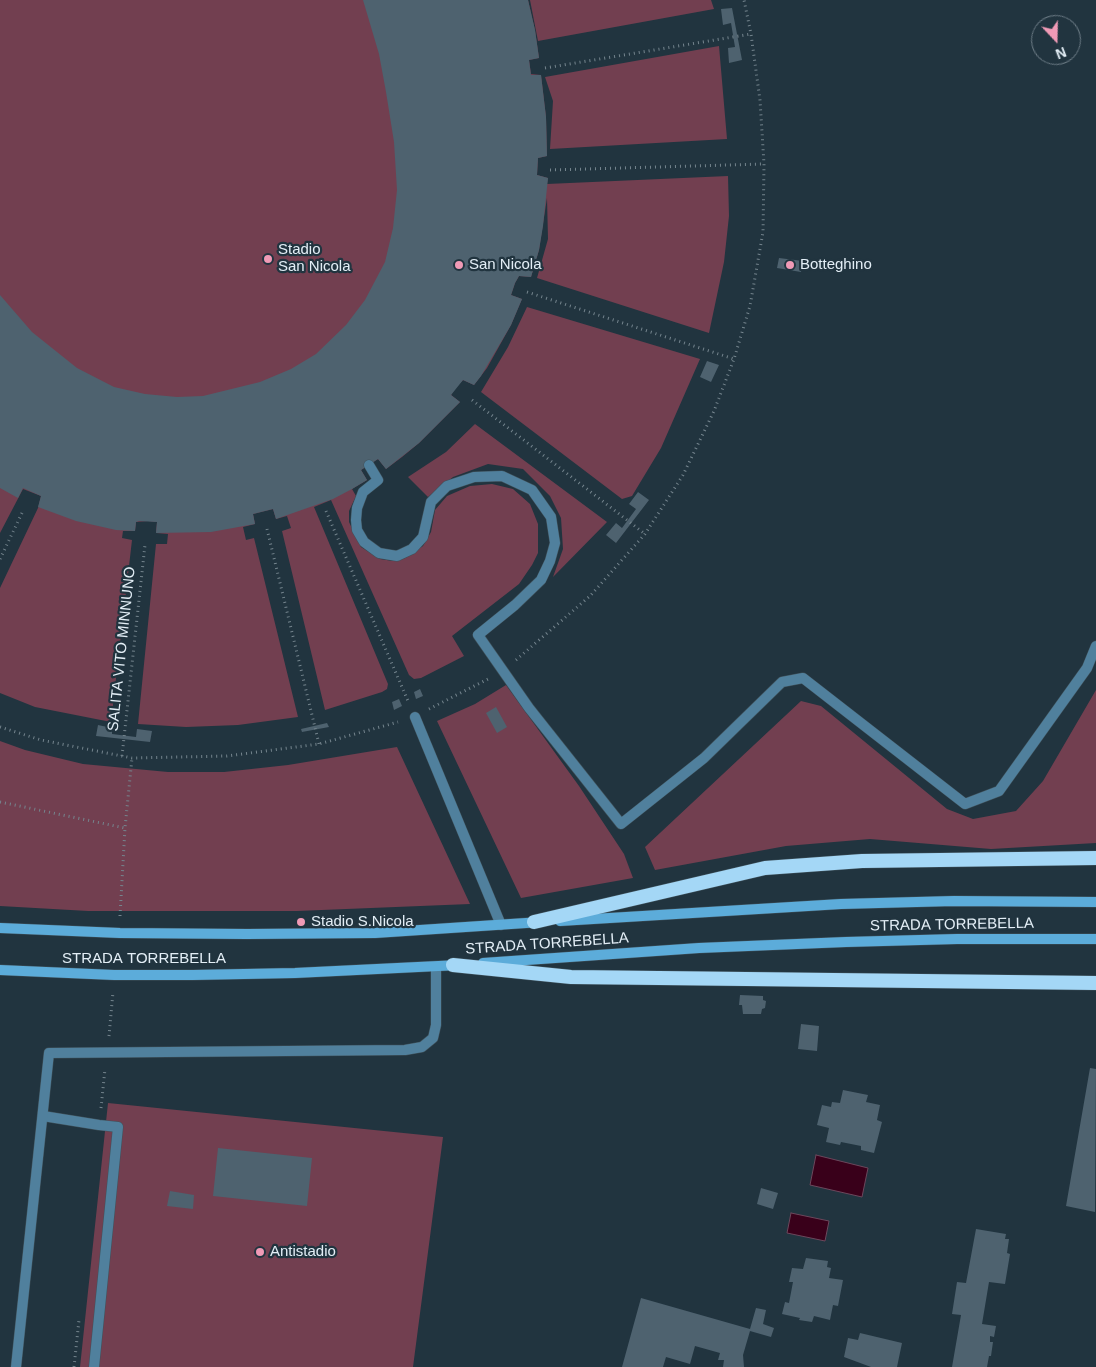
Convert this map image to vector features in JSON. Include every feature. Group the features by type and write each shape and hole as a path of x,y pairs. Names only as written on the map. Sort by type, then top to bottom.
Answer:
{"highway":[{"path":"534,922 766,868 862,861 1096,858"},
{"path":"453,965 571,977 1096,983"}],"main road":[{"name":"STRADA TORREBELLA","path":"0,928 120,933 375,932 841,904 954,901 1096,902"},
{"name":"STRADA TORREBELLA","path":"0,970 114,975 295,974 436,967 699,948 957,939 1096,939"}],"street":[{"path":"368,465 378,480 362,492 357,508 357,530 364,542 379,553 397,556 412,549 423,537 431,502 447,486 474,477 502,476 532,490 551,517 555,543 550,561 541,580 516,605 478,635 502,671 621,824 704,758 782,682 803,678 965,804 999,791 1087,668 1096,646"},
{"path":"415,717 501,924"},
{"path":"16,1367 49,1053 406,1050 422,1047 433,1038 436,1025 436,967"},
{"path":"43,1116 118,1127 94,1367"}],"path":[{"path":"0,727 41,740 132,758 227,756 319,744 415,717 502,671 590,596 645,534 683,475 714,411 734,359 750,306 763,232 764,164 760,100 751,34 744,0"},
{"path":"546,68 751,34"},
{"path":"550,170 764,164"},
{"path":"527,292 734,359"},
{"path":"472,400 645,534"},
{"path":"0,559 24,511"},
{"path":"326,511 415,717"},
{"path":"267,530 319,744"},
{"name":"SALITA VITO MINNUNO","path":"122,756 145,545"},
{"path":"0,802 125,828"}],"shaded area":[{"name":"Stadio San Nicola","path":"0,0 528,0 539,58 529,60 531,74 541,75 546,117 547,156 538,158 537,175 548,178 547,184 728,176 729,216 724,262 709,333 537,278 548,239 547,198 539,250 531,277 519,276 515,283 511,295 522,299 511,325 487,368 474,385 463,380 456,387 451,395 460,402 419,443 402,457 386,469 378,459 361,470 367,480 352,489 356,496 349,511 349,522 361,547 380,559 393,561 405,558 423,546 431,532 435,510 447,496 470,486 492,484 513,489 530,504 538,524 538,553 519,584 452,636 464,656 421,678 414,679 409,675 331,500 314,507 388,684 387,689 382,692 325,710 282,531 291,528 287,516 276,519 273,509 253,514 255,524 243,527 246,540 254,538 298,717 238,725 186,727 138,724 156,544 167,544 168,534 156,533 157,522 148,521 136,522 135,531 123,531 122,538 132,540 111,722 35,707 0,693 0,588 38,508 41,496 23,489 0,533"},
{"path":"530,0 711,0 714,9 538,41"},
{"path":"719,46 727,139 550,149 553,101 545,77"},
{"path":"527,307 700,359 661,448 632,496 622,499 481,392 508,347"},
{"path":"475,424 607,522 553,577 563,549 561,518 550,496 523,469 488,464 453,477 428,497 408,477 446,452"},
{"path":"506,685 579,786 624,854 633,878 521,898 437,721 475,704"},
{"path":"1096,690 1096,843 991,849 870,839 786,846 655,870 645,847 801,701 821,706 947,809 973,819 1016,811 1043,781"},
{"path":"0,741 25,750 83,764 168,772 224,772 288,765 397,747 470,904 297,911 88,911 0,906"},
{"name":"Antistadio","path":"108,1103 443,1137 413,1367 80,1367"},
{"path":"816,1155 868,1168 862,1197 810,1185"},
{"path":"791,1213 829,1221 825,1241 787,1233"}],"building":[{"name":"San Nicola","path":"363,0 528,0 539,58 529,60 531,75 541,75 546,117 547,156 538,158 537,175 548,178 543,226 539,250 531,277 519,276 511,295 522,299 511,325 481,376 474,385 463,380 451,395 460,402 419,443 386,469 378,459 361,470 367,480 352,489 333,499 276,519 273,509 253,514 255,524 211,532 156,533 157,522 139,521 136,522 135,531 116,530 76,521 38,507 41,496 23,488 18,498 0,488 0,295 32,332 77,368 114,387 145,394 177,397 203,396 260,382 291,369 316,354 346,325 365,300 385,262 393,228 397,190 394,142 386,92 379,54"},
{"path":"732,8 742,60 729,63 728,48 735,47 731,23 723,25 721,9"},
{"name":"Botteghino","path":"779,258 803,261 801,272 777,268"},
{"path":"707,361 719,365 711,382 700,377"},
{"path":"638,492 649,500 616,543 606,535 616,523 622,528 636,509 629,504"},
{"path":"420,689 423,696 416,699 414,692"},
{"path":"399,699 402,706 394,710 392,702"},
{"path":"496,707 507,727 497,733 486,713"},
{"path":"327,723 329,727 302,732 301,729"},
{"path":"98,725 112,728 112,734 136,737 137,729 152,731 150,742 96,736"},
{"path":"740,995 763,996 763,1000 766,1001 765,1008 762,1009 761,1014 743,1014 742,1005 739,1005"},
{"path":"801,1024 819,1026 817,1051 798,1049"},
{"path":"1090,1068 1096,1069 1095,1212 1066,1206"},
{"path":"843,1090 868,1095 866,1102 880,1105 877,1120 882,1122 874,1153 861,1150 861,1146 841,1142 840,1145 826,1142 829,1128 817,1125 822,1105 831,1107 832,1102 840,1103"},
{"path":"218,1148 312,1158 307,1206 213,1196"},
{"path":"761,1188 778,1193 773,1209 757,1204"},
{"path":"170,1191 194,1195 193,1209 167,1206"},
{"path":"976,1229 1006,1234 1005,1239 1009,1239 1007,1253 1010,1254 1005,1284 989,1282 982,1324 996,1326 994,1337 990,1336 990,1342 993,1342 987,1367 952,1367 961,1315 952,1314 957,1282 966,1283"},
{"path":"806,1258 828,1261 827,1267 831,1268 829,1278 843,1280 838,1306 833,1305 830,1320 814,1316 812,1322 782,1314 785,1302 789,1303 793,1282 789,1282 792,1268 803,1269"},
{"path":"641,1298 750,1329 756,1308 766,1310 763,1324 774,1328 771,1337 750,1331 743,1355 744,1367 723,1367 724,1360 718,1360 720,1353 695,1346 690,1364 666,1357 663,1367 622,1367"},
{"path":"860,1333 902,1343 897,1367 871,1367 844,1357 848,1338 858,1340"}],"place":[{"name":"Stadio San Nicola","path":"268,259"},
{"name":"San Nicola","path":"459,265"},
{"name":"Botteghino","path":"790,265"},
{"name":"Stadio S.Nicola","path":"301,922"},
{"name":"Antistadio","path":"260,1252"}]}
